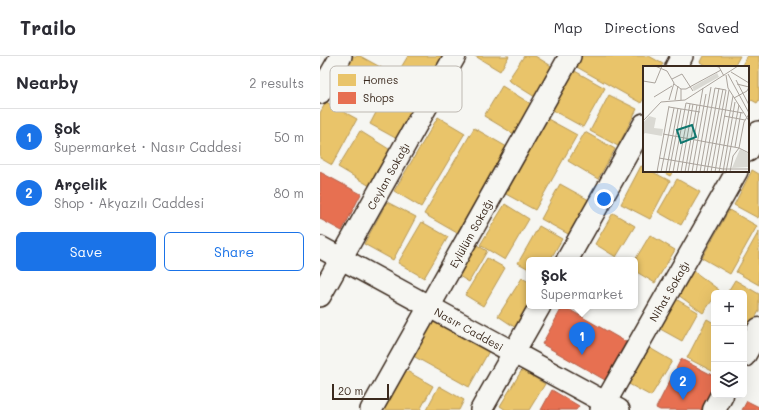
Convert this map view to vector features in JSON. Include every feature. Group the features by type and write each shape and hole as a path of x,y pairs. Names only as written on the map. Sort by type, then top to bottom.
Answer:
{"street":[{"path":"335,66 341,56"},
{"name":"Ceylan Sokağı","path":"449,66 455,56"},
{"name":"Eylülüm Sokağı","path":"371,410 570,56"},
{"path":"677,66 682,56"},
{"path":"320,93 330,75"},
{"name":"Ceylan Sokağı","path":"320,296 424,112"},
{"path":"569,257 643,126"},
{"path":"749,149 759,132"},
{"name":"Nihat Sokağı","path":"608,408 736,172"},
{"name":"Nasır Caddesi","path":"320,247 514,353 608,408"},
{"path":"481,410 538,309"},
{"path":"747,351 759,329"},
{"path":"714,410 720,398"}],"building: Homes":[{"path":"350,56 360,56 378,66 344,66"},
{"path":"408,56 443,56 437,66 402,66"},
{"path":"475,56 509,56 500,71"},
{"path":"524,56 535,56 553,67 535,97 508,80"},
{"path":"581,56 649,56 663,64 662,66 643,66 643,100 641,103 575,66"},
{"path":"703,56 740,56 735,66 706,66 700,62"},
{"path":"747,56 759,56 759,100 757,103 749,99 749,66 742,66"},
{"path":"573,70 605,88 583,127 550,109"},
{"path":"502,86 531,104 514,134 484,116"},
{"path":"609,95 637,109 618,146 590,131"},
{"path":"326,102 330,104 330,112 344,112 357,119 332,165 320,158 320,113"},
{"path":"376,112 414,112 399,140 370,124"},
{"path":"438,117 465,133 421,207 394,191"},
{"path":"546,118 577,135 535,210 504,193"},
{"path":"474,128 507,147 457,233 424,214"},
{"path":"360,131 392,151 370,186 338,167"},
{"path":"585,132 615,149 598,179 568,161"},
{"path":"641,166 643,167 643,172 653,172 670,181 650,219 621,204"},
{"path":"752,170 759,174 758,218 734,205"},
{"path":"663,172 672,172 670,176"},
{"path":"677,179 700,192 681,225 658,212"},
{"path":"560,184 589,200 570,235 541,219"},
{"path":"387,202 416,217 393,260 364,244"},
{"path":"505,204 529,219 505,260 480,245"},
{"path":"729,210 757,226 730,274 702,258"},
{"path":"613,213 635,226 616,257 595,244"},
{"path":"422,222 448,237 424,278 398,263"},
{"path":"539,226 562,239 552,257 526,257 526,267 518,263"},
{"path":"759,231 759,285 736,272"},
{"path":"650,235 675,250 655,283 638,273 637,257"},
{"path":"472,242 487,251 469,282 454,273"},
{"path":"487,258 505,268 483,306 465,295"},
{"path":"691,269 719,290 711,290 711,302 703,313 674,292"},
{"path":"522,278 526,280 526,309 528,309 519,330 498,316"},
{"path":"735,280 759,294 759,311 749,329 747,328 747,290 729,290"},
{"path":"669,295 698,312 682,341 653,325"},
{"path":"426,316 489,351 469,387 406,352"},
{"path":"707,319 711,321 711,370 687,358"},
{"path":"648,347 672,361 651,396 627,383"},
{"path":"398,366 433,386 420,410 374,410"},
{"path":"522,370 545,384 529,410 506,410 500,406"},
{"path":"439,386 464,400 459,410 426,410"}],"building: Shops":[{"path":"320,172 361,194 342,231 320,219"},
{"path":"561,309 568,309 626,342 605,380 542,344"},
{"path":"681,359 711,374 711,398 705,410 660,410 656,408"},
{"path":"552,390 579,406 576,410 541,410"},
{"path":"747,401 759,407 759,410 742,410"}],"place":[{"name":"Şok","path":"582,355"},
{"name":"Arçelik","path":"683,400"}]}
